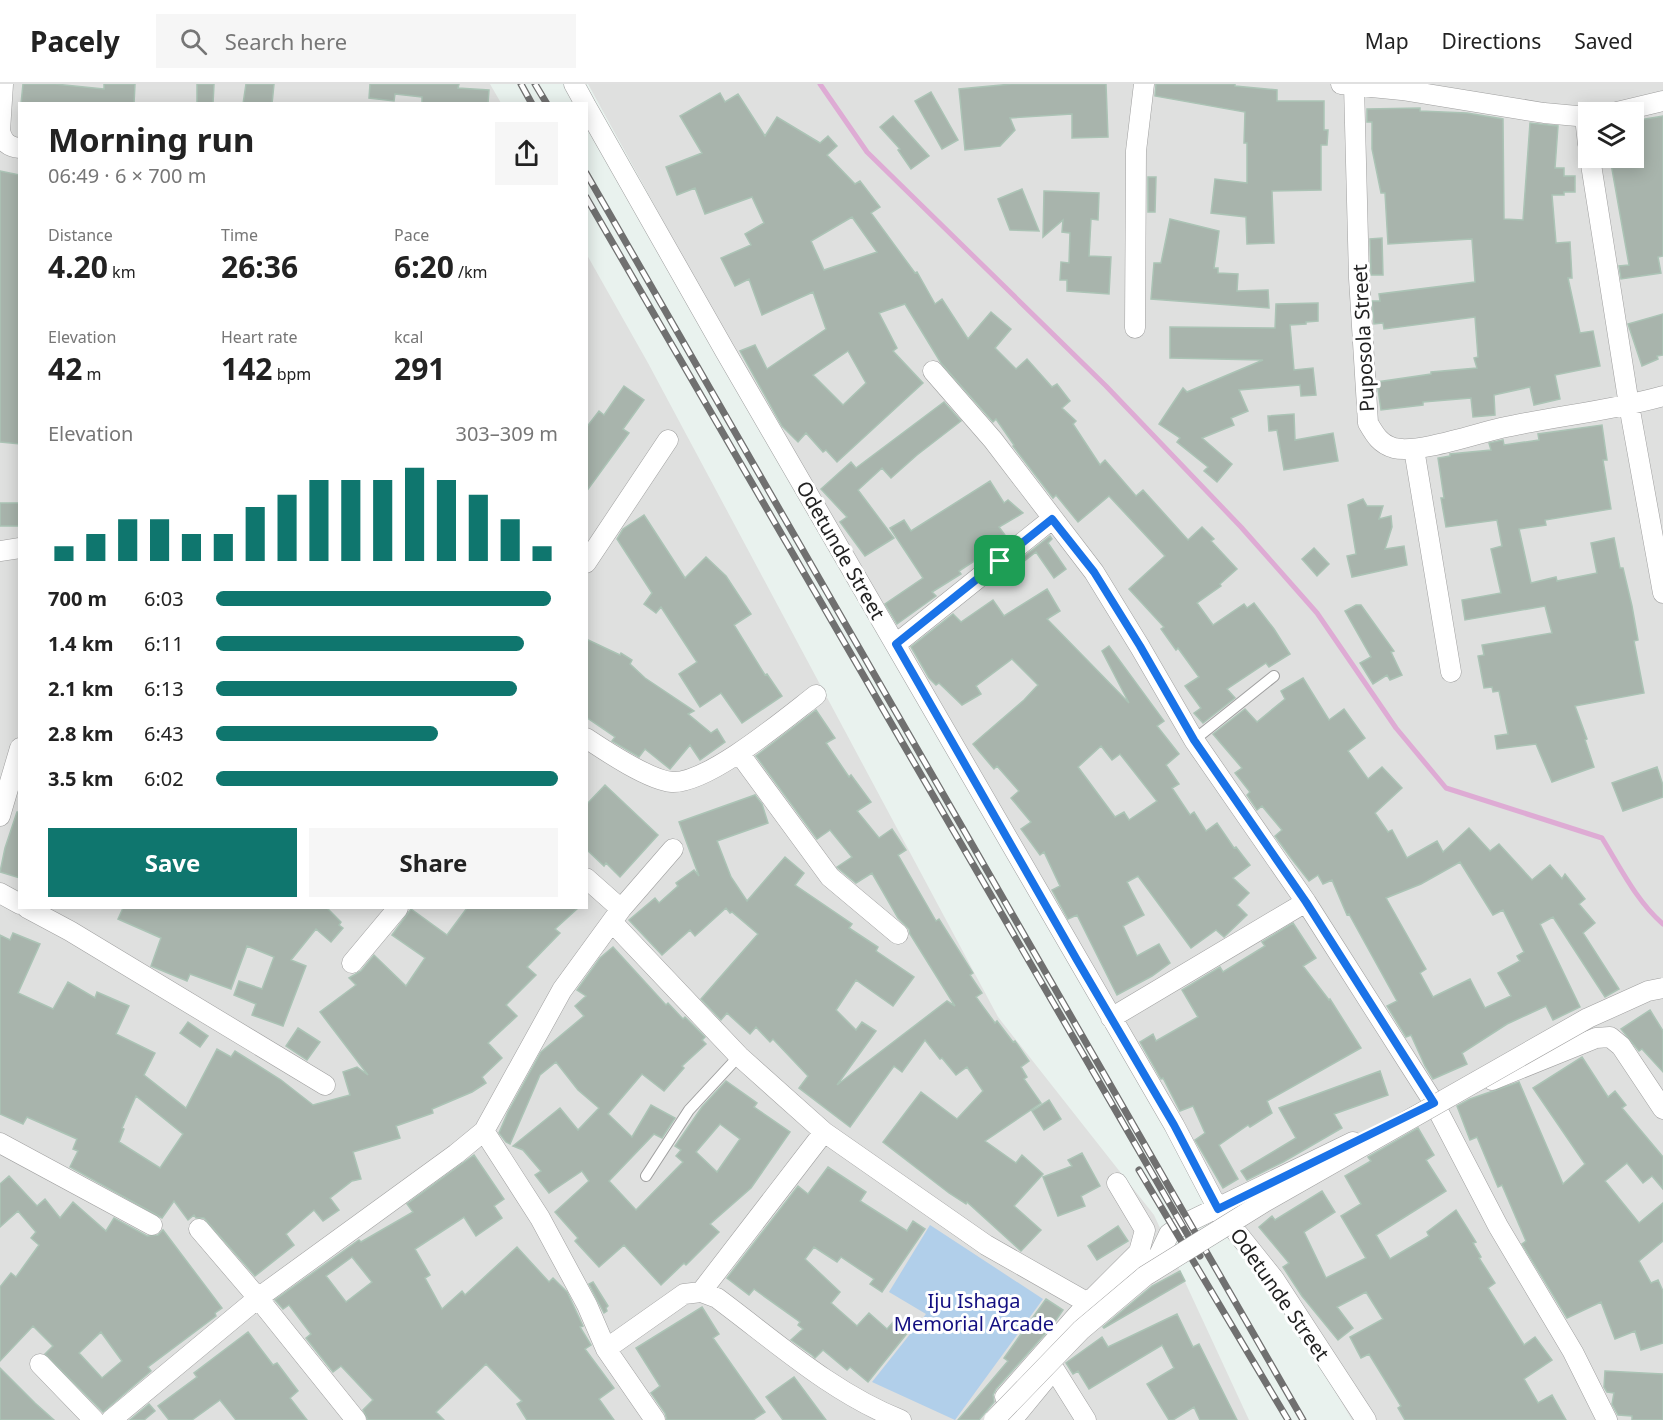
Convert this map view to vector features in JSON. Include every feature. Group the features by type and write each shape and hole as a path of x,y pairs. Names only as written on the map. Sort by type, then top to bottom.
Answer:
{"street":[{"path":"3,84 4,139"},
{"name":"Odetunde Street","path":"574,84 584,102"},
{"path":"1135,328 1136,151 1144,84"},
{"path":"1347,85 1402,90 1544,113 1578,116"},
{"name":"Puposola Street","path":"1347,85 1368,423 1379,441 1395,448 1414,448 1503,428 1629,405 1663,396"},
{"path":"1644,106 1663,102"},
{"name":"Odetunde Street","path":"588,109 725,351 1174,1125 1218,1209 1274,1279 1366,1420"},
{"path":"1592,168 1629,405 1663,593"},
{"path":"933,371 993,440 1094,572 1194,740 1306,902 1434,1103 1498,1226 1573,1352 1607,1420"},
{"path":"588,560 668,440"},
{"path":"1414,448 1451,672"},
{"path":"896,644 1052,519"},
{"path":"0,551 18,548"},
{"path":"588,739 654,778 673,782 694,778 739,753 816,695"},
{"path":"739,753 830,877 898,934"},
{"path":"0,816 18,755"},
{"path":"111,1420 258,1298 484,1131 562,990 616,915 673,849"},
{"path":"588,880 739,1056 824,1132 986,1245 1088,1303"},
{"path":"0,893 18,903"},
{"path":"1111,1018 1306,902"},
{"path":"29,909 70,931 325,1085"},
{"path":"352,963 397,909"},
{"path":"994,1420 1081,1330 1145,1276 1266,1202 1588,1018 1648,991 1663,988"},
{"path":"1012,1420 1054,1369 1159,1255 1169,1234 1190,1221 1434,1103 1596,1038 1610,1037 1621,1046 1663,1109"},
{"path":"484,1131 540,1218 587,1305 606,1349 655,1420"},
{"path":"700,1292 824,1132"},
{"path":"0,1143 152,1225"},
{"path":"986,1420 1088,1303 1139,1252 1145,1230 1117,1183"},
{"path":"200,1229 356,1420"},
{"path":"606,1349 684,1294 700,1292 717,1298 833,1384 877,1411 901,1420"},
{"path":"40,1364 94,1420"},
{"path":"1054,1369 1086,1420"}],"lane":[{"path":"1194,740 1274,676"},
{"path":"646,1176 689,1110 739,1056"}],"shaded area":[{"path":"0,84 490,84 500,102 18,102 18,909 588,909 588,257 648,363 998,1017 1154,1215 1249,1420 0,1420"},
{"path":"588,84 1663,84 1663,1420 1352,1420 1060,925 701,290"}],"green space":[{"name":"Iju Ishaga Memorial Arcade","path":"930,1225 1043,1299 955,1420 872,1382 926,1314 889,1292"}],"building":[{"path":"23,84 55,84 104,89 104,84 135,84 134,102 21,102"},
{"path":"197,84 214,84 213,102 197,102"},
{"path":"246,84 274,84 272,102 243,102"},
{"path":"370,84 459,84 458,88 489,90 488,102 422,102 422,97 395,94 394,101 369,98"},
{"path":"1012,84 1106,84 1108,137 1072,138 1072,114 1010,118 1015,130 1000,146 965,150 959,89"},
{"path":"1156,84 1235,84 1235,86 1277,90 1277,101 1324,101 1324,130 1328,130 1327,145 1321,145 1321,190 1272,191 1274,243 1247,244 1246,217 1211,213 1215,179 1247,183 1247,143 1244,143 1245,112 1155,96"},
{"path":"931,92 958,140 942,149 915,101"},
{"path":"720,93 725,102 738,94 765,136 777,117 820,143 828,136 837,146 827,155 855,184 860,181 880,207 871,213 915,273 917,272 935,304 942,299 968,339 991,312 1011,329 995,348 1016,369 1027,359 1052,387 1057,384 1070,401 1062,408 1076,421 1073,424 1100,465 1105,460 1136,496 1143,490 1188,540 1202,527 1214,539 1211,541 1237,569 1220,584 1221,586 1197,603 1213,625 1244,604 1247,608 1254,603 1290,654 1269,667 1266,663 1227,689 1235,698 1203,723 1194,713 1201,708 1185,686 1199,677 1161,629 1164,627 1129,589 1165,556 1109,496 1078,522 1056,495 1053,498 1013,446 996,419 993,422 941,363 905,304 879,313 897,348 893,351 923,383 837,462 826,450 823,452 806,433 798,442 782,426 740,351 755,345 767,369 826,329 813,292 762,315 749,279 735,286 721,258 751,245 745,234 764,223 752,197 705,214 695,188 677,195 666,167 702,153 680,116","holes":["852,217 877,252 824,270 811,241","848,351 866,383 843,405 813,375"]},
{"path":"1420,108 1420,111 1467,113 1503,119 1504,219 1523,220 1530,123 1558,126 1555,168 1564,168 1564,176 1575,176 1575,192 1552,195 1556,243 1570,242 1572,278 1568,278 1580,333 1593,331 1600,366 1555,375 1560,399 1534,405 1530,387 1494,395 1495,415 1473,417 1471,398 1423,402 1423,405 1381,410 1377,382 1431,374 1431,372 1477,368 1474,358 1478,357 1475,317 1384,329 1383,323 1374,324 1372,301 1380,301 1379,294 1475,282 1472,239 1388,244 1385,193 1381,193 1372,149 1372,122 1367,122 1367,109"},
{"path":"893,116 929,156 911,169 898,150 900,149 880,127"},
{"path":"1663,116 1663,256 1658,257 1661,273 1621,279 1619,266 1629,265 1612,168 1644,168 1644,119"},
{"path":"0,171 18,175 18,444 0,442"},
{"path":"1148,177 1156,177 1155,212 1148,212"},
{"path":"1022,189 1039,231 1010,230 998,199"},
{"path":"1044,191 1099,193 1098,220 1091,219 1089,256 1111,257 1109,294 1067,291 1067,280 1060,280 1061,262 1069,263 1070,233 1062,232 1063,220 1043,237"},
{"path":"1170,219 1219,231 1214,268 1218,268 1218,273 1238,274 1237,291 1268,290 1269,308 1151,299 1154,263 1161,263"},
{"path":"1382,238 1383,275 1371,275 1370,239"},
{"path":"1318,303 1318,321 1290,325 1294,370 1313,368 1316,395 1301,396 1300,385 1239,390 1248,411 1231,418 1234,425 1202,438 1232,464 1217,482 1204,471 1208,467 1177,442 1180,438 1159,424 1183,388 1187,392 1263,360 1170,358 1170,327 1275,328 1276,304"},
{"path":"1663,314 1663,355 1657,356 1658,359 1642,366 1628,324"},
{"path":"624,386 644,400 623,429 629,433 588,489 588,425 599,411 604,415"},
{"path":"944,402 961,421 891,478 882,468 858,490 894,538 865,556 840,522 847,517 821,489 851,462 856,468"},
{"path":"1294,414 1295,440 1333,433 1338,461 1284,470 1277,430 1269,431 1268,416"},
{"path":"1602,425 1607,460 1603,460 1611,509 1545,520 1546,525 1519,529 1531,583 1556,577 1557,581 1597,573 1591,543 1614,538 1620,568 1623,568 1632,606 1638,640 1634,641 1644,693 1575,706 1594,767 1552,782 1536,744 1497,749 1495,736 1508,734 1499,691 1493,692 1492,687 1484,688 1478,656 1484,655 1482,645 1552,633 1545,606 1465,620 1462,600 1501,593 1491,549 1502,546 1497,520 1446,527 1438,458 1450,456 1450,454 1491,450 1489,443 1503,440 1504,445 1539,440 1538,434"},
{"path":"990,481 1004,503 1008,500 1023,513 999,527 1008,539 959,571 961,574 932,592 936,596 897,624 885,604 923,578 890,528 904,520 911,531"},
{"path":"1363,499 1367,506 1383,506 1379,519 1391,516 1392,527 1385,549 1404,546 1407,565 1352,577 1347,556 1356,554 1348,505"},
{"path":"0,503 18,503 18,526 0,526"},
{"path":"644,515 685,578 706,557 726,576 751,614 734,625 765,675 767,674 782,696 742,723 721,693 700,707 679,674 697,662 661,607 656,613 644,604 652,593 617,539 623,529"},
{"path":"1050,536 1052,539 1048,543 1066,569 1054,578 1036,552 1009,573 1007,570"},
{"path":"1314,548 1329,564 1317,576 1302,559"},
{"path":"1047,589 1060,611 1047,619 1129,703 1102,651 1109,646 1164,721 1157,726 1179,754 1166,765 1179,784 1172,788 1190,815 1194,812 1206,831 1217,823 1234,848 1236,847 1250,865 1233,878 1249,893 1237,905 1247,915 1224,937 1216,930 1191,948 1138,876 1127,882 1144,915 1123,926 1137,956 1159,944 1170,963 1152,976 1117,995 1077,915 1068,919 1052,890 1060,886 1044,852 1040,855 1021,829 1031,822 1011,798 1019,791 997,766 994,769 973,744 1038,685 1012,659 976,686 981,694 962,705 939,683 936,685 929,678 911,647 953,614 961,622 993,600 1004,616","holes":["1101,746 1112,760 1120,754 1157,801 1129,820 1124,812 1115,817 1078,767"]},
{"path":"1361,605 1394,651 1391,652 1402,675 1390,680 1387,675 1373,684 1360,663 1371,657 1345,611"},
{"path":"588,640 620,655 621,653 632,660 630,664 645,678 694,711 688,714 711,733 717,729 725,742 700,760 690,745 670,769 645,749 639,757 612,741 615,737 588,718"},
{"path":"1303,678 1329,720 1344,709 1365,738 1348,751 1368,779 1382,767 1402,788 1375,813 1388,832 1392,830 1407,858 1437,841 1443,852 1469,828 1490,851 1499,844 1532,880 1550,865 1562,879 1565,874 1585,899 1579,904 1595,923 1583,933 1619,989 1605,997 1553,917 1540,924 1580,1007 1553,1020 1546,1006 1507,1024 1462,1053 1467,1064 1433,1079 1411,1035 1406,1037 1387,1006 1397,1001 1349,914 1347,915 1332,880 1323,884 1318,875 1309,881 1275,836 1282,830 1262,806 1257,810 1247,795 1250,792 1235,773 1242,768 1213,734 1245,709 1257,722 1285,699 1281,691","holes":["1460,862 1493,915 1503,910 1524,952 1517,956 1520,961 1498,973 1511,996 1485,1008 1470,979 1433,997 1420,973 1426,969 1386,898 1421,884"]},
{"path":"816,710 835,738 826,743 849,777 851,775 871,802 857,811 879,838 892,829 906,850 898,855 936,921 939,919 973,973 970,975 982,993 976,997 995,1023 997,1021 1013,1042 1015,1041 1029,1061 1021,1067 1027,1077 1024,1079 1041,1103 985,1141 1016,1163 1022,1155 1043,1174 1014,1206 1041,1230 1021,1251 967,1202 966,1204 949,1193 883,1142 921,1092 957,1119 983,1091 967,1067 956,1075 925,1040 902,1072 894,1066 850,1127 799,1088 808,1076 773,1039 770,1042 756,1027 750,1034 727,1013 721,1020 701,999 758,934 726,908 695,936 690,930 662,955 629,920 655,898 659,903 678,886 676,883 694,870 699,876 679,822 755,795 762,804 768,823 717,841 731,877 747,901 785,857 804,873 795,885 852,924 849,928 878,947 876,951 914,977 893,1006 856,980 836,1010 856,1030 862,1022 876,1031 837,1085 947,1001 955,1006 872,873 856,883 837,867 852,857 830,830 817,839 756,756"},
{"path":"1657,767 1663,785 1663,797 1623,811 1612,783"},
{"path":"605,785 658,835 620,877 606,863 604,866 588,851 588,803"},
{"path":"18,812 18,877 0,872 5,848"},
{"path":"123,909 328,909 341,922 339,925 343,928 331,942 316,929 291,960 306,966 283,1026 252,1015 256,1004 234,995 239,981 262,989 274,957 247,946 231,989 190,974 187,981 151,966 161,938 118,919"},
{"path":"411,909 447,935 466,909 577,909 555,929 560,933 527,967 536,975 506,1005 517,1016 488,1043 502,1058 482,1077 486,1083 472,1092 432,1109 433,1113 396,1126 400,1138 353,1152 361,1179 352,1181 330,1198 339,1210 323,1221 314,1210 286,1234 294,1245 255,1276 204,1218 196,1218 194,1215 188,1220 174,1201 162,1218 70,1167 78,1151 73,1149 77,1139 27,1117 23,1124 0,1114 0,935 10,940 13,933 40,944 18,993 53,1009 68,982 95,998 97,992 129,1006 116,1034 155,1053 144,1075 186,1108 217,1049 231,1057 235,1051 281,1080 313,1105 350,1095 343,1072 357,1067 368,1075 320,1012 356,985 349,978 361,971 374,955 406,986 425,958 392,935","holes":["136,1096 183,1134 160,1168 119,1142 124,1129 122,1128"]},
{"path":"1293,923 1316,958 1303,966 1330,999 1361,1048 1267,1101 1272,1113 1250,1127 1248,1125 1219,1145 1238,1179 1223,1188 1195,1140 1205,1133 1193,1106 1180,1111 1163,1078 1161,1079 1140,1042 1153,1034 1156,1041 1198,1017 1182,990 1220,967 1223,972 1265,946 1262,942"},
{"path":"613,947 666,1005 668,1003 705,1037 702,1040 706,1044 682,1066 684,1068 664,1091 642,1074 608,1114 632,1137 651,1105 675,1118 662,1138 654,1134 609,1181 636,1210 683,1162 676,1156 681,1150 675,1146 702,1107 726,1081 757,1103 754,1107 790,1132 751,1188 710,1224 719,1232 686,1265 684,1263 661,1285 624,1245 599,1267 575,1241 578,1238 555,1212 589,1181 582,1171 549,1193 535,1175 541,1171 523,1150 513,1146 560,1108 578,1130 599,1108 578,1090 556,1062 540,1075 510,1144 499,1133 541,1052 584,1016 575,1006 586,996 577,990 600,958","holes":["720,1124 740,1139 717,1172 696,1152"]},
{"path":"1650,1010 1663,1031 1663,1072 1642,1049 1639,1051 1621,1029"},
{"path":"188,1022 208,1036 200,1047 180,1033"},
{"path":"298,1028 320,1042 307,1060 286,1046"},
{"path":"1582,1057 1608,1097 1615,1091 1626,1105 1622,1108 1663,1157 1663,1189 1652,1176 1643,1183 1627,1163 1605,1181 1639,1223 1663,1203 1663,1241 1639,1261 1651,1283 1658,1280 1663,1291 1663,1343 1641,1350 1635,1331 1615,1339 1601,1302 1567,1318 1522,1244 1526,1241 1502,1185 1498,1187 1477,1137 1470,1140 1457,1106 1470,1099 1519,1082 1563,1184 1585,1164 1533,1088"},
{"path":"1380,1071 1388,1095 1334,1114 1342,1128 1247,1180 1241,1171 1296,1138 1279,1108"},
{"path":"1049,1100 1061,1119 1044,1130 1032,1111"},
{"path":"1418,1128 1434,1155 1426,1160 1446,1191 1376,1235 1390,1259 1429,1236 1427,1232 1456,1210 1476,1242 1473,1243 1481,1257 1479,1258 1495,1283 1488,1288 1524,1345 1535,1337 1552,1360 1524,1379 1538,1403 1552,1395 1566,1420 1405,1420 1398,1408 1401,1406 1369,1354 1361,1358 1350,1337 1383,1319 1366,1292 1337,1307 1353,1328 1338,1340 1302,1296 1283,1267 1289,1263 1259,1227 1272,1216 1275,1220 1322,1191 1335,1212 1304,1232 1326,1278 1366,1258 1341,1216 1361,1204 1345,1176 1371,1161 1368,1157"},
{"path":"1082,1153 1100,1186 1081,1196 1085,1206 1058,1216 1043,1177 1072,1166 1068,1160"},
{"path":"474,1155 504,1199 494,1206 502,1218 476,1236 464,1217 415,1249 430,1275 425,1278 442,1309 462,1291 465,1295 517,1247 549,1282 553,1278 567,1292 583,1326 580,1327 591,1345 585,1349 614,1388 599,1399 614,1420 527,1420 517,1404 522,1401 486,1364 436,1412 444,1420 368,1420 363,1410 373,1400 341,1366 333,1372 306,1338 311,1334 289,1305 283,1309 275,1300 359,1240 361,1242 413,1212 407,1204","holes":["352,1257 372,1282 346,1302 326,1276"]},
{"path":"828,1167 866,1192 860,1201 907,1231 913,1221 925,1229 882,1292 870,1284 874,1279 841,1257 837,1262 814,1247 805,1259 840,1292 831,1303 857,1326 869,1313 887,1329 894,1321 908,1332 868,1382 850,1367 847,1370 823,1350 815,1358 791,1340 803,1329 798,1325 800,1322 754,1289 749,1295 727,1278 798,1186 808,1194"},
{"path":"9,1176 37,1206 45,1199 60,1218 73,1202 106,1231 114,1218 147,1236 158,1235 163,1230 222,1308 215,1313 216,1316 148,1367 151,1371 103,1412 45,1354 53,1346 33,1326 0,1361 0,1287 11,1273 16,1277 39,1245 31,1238 36,1232 18,1211 0,1227 0,1184","holes":["101,1332 122,1361 102,1378 79,1353"]},
{"path":"1118,1226 1128,1241 1097,1260 1088,1246"},
{"path":"1180,1271 1185,1281 1103,1327 1152,1286"},
{"path":"593,1282 608,1306 604,1313 589,1284"},
{"path":"1046,1299 1063,1310 1052,1326 996,1389 993,1395 994,1402 979,1420 958,1420 1008,1361 1004,1358"},
{"path":"702,1307 719,1334 713,1338 765,1412 753,1420 667,1420 665,1413 651,1393 660,1386 636,1348"},
{"path":"1177,1314 1193,1347 1199,1344 1237,1420 1200,1420 1194,1407 1173,1420 1169,1420 1147,1384 1174,1368 1162,1345 1089,1389 1078,1371 1073,1374 1066,1363 1102,1337 1108,1347"},
{"path":"248,1332 273,1365 277,1363 298,1391 290,1398 307,1420 236,1420 220,1400 192,1420 169,1420 158,1406 197,1377 194,1373"},
{"path":"0,1368 35,1403 54,1420 0,1420"},
{"path":"1605,1371 1663,1374 1663,1420 1632,1420 1632,1416 1618,1415 1612,1404 1614,1393 1607,1392 1604,1387"},
{"path":"794,1377 826,1420 783,1420 766,1397"},
{"path":"149,1404 155,1411 144,1420 130,1420"}],"waterway":[{"path":"820,84 867,152 1106,386 1241,527 1317,613 1396,728 1446,788 1602,838 1637,895 1663,924"}],"railway":[{"path":"521,84 531,102"},
{"path":"535,84 546,102"},
{"path":"588,176 1303,1420"},
{"path":"588,200 1200,1256"},
{"path":"1139,1170 1288,1420"}],"route":[{"path":"1052,519 1094,572 1194,740 1306,902 1434,1103 1218,1209 1174,1125 896,644 1000,561 1052,519"}]}
